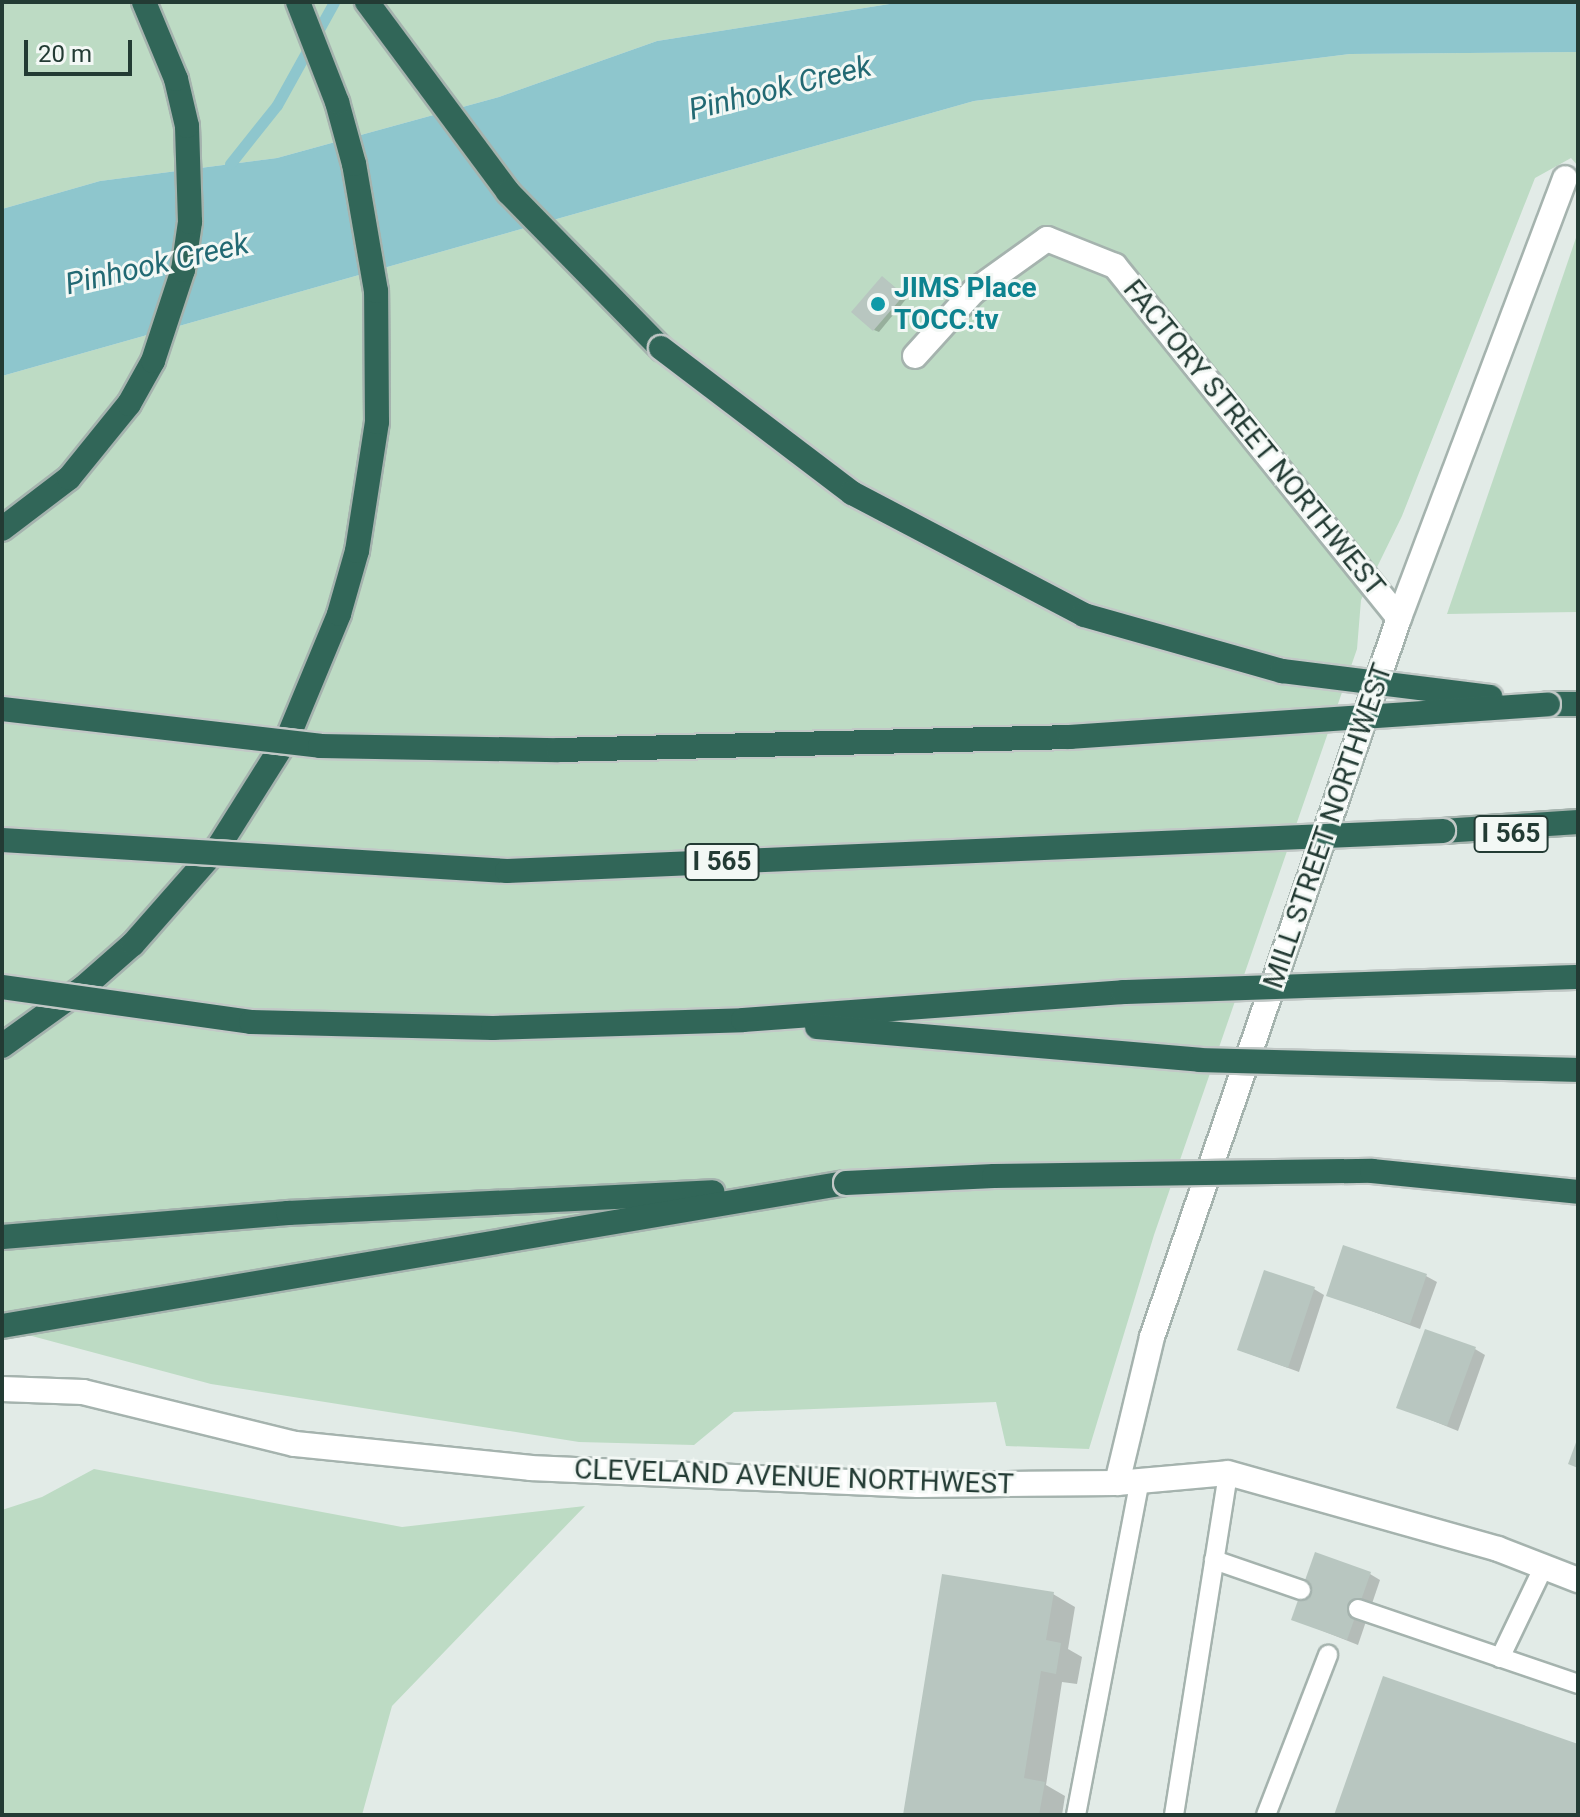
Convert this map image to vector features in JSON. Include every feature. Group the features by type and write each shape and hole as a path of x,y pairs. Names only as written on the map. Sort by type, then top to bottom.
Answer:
{"highway":[{"path":"2,529 69,478 129,404 157,350 183,270 190,222 187,126 176,79 144,2"},
{"path":"2,1046 133,944 219,846 289,735 339,614 359,538 377,422 376,291 354,164 337,102 298,2"},
{"path":"367,2 508,192 661,348 852,493 1084,615 1282,671 1548,704"},
{"path":"2,709 320,746 558,750 1070,737 1578,704"},
{"path":"1443,831 1578,822"},
{"name":"I 565","path":"2,840 507,871 1443,831 1578,837"},
{"path":"2,987 251,1022 493,1028 743,1020 1123,992 1578,977"},
{"path":"743,1020 1200,1060 1578,1070"},
{"path":"2,1237 288,1213 994,1176 1372,1171 1578,1192"},
{"path":"2,1326 846,1183"}],"street":[{"name":"MILL STREET NORTHWEST","path":"1129,1482 1152,1337 1399,618 1565,178"},
{"name":"FACTORY STREET NORTHWEST","path":"915,356 973,292 1047,239 1115,266 1399,618"},
{"name":"CLEVELAND AVENUE NORTHWEST","path":"2,1389 83,1392 295,1444 530,1468 918,1485 1129,1482 1228,1473 1544,1566 1578,1580"}],"lane":[{"path":"1174,1815 1228,1473"},
{"path":"1076,1815 1129,1482"},
{"path":"1214,1560 1301,1590"},
{"path":"1500,1658 1544,1566"},
{"path":"1358,1609 1578,1684"},
{"path":"1266,1815 1328,1655"}],"green space":[{"path":"2,2 902,2 657,41 499,97 277,158 100,181 2,209"},
{"path":"1578,52 1578,166 1571,158 1535,178 1402,516 1361,600 1357,649 1154,1235 1089,1449 1006,1446 996,1402 734,1412 694,1445 579,1442 211,1384 2,1328 2,376 974,101 1350,54"},
{"path":"1578,232 1578,612 1447,614"},
{"path":"94,1469 402,1527 585,1506 392,1706 362,1815 2,1815 2,1510 42,1497"}],"water":[{"name":"Pinhook Creek","path":"902,2 1578,2 1578,52 1350,54 974,101 2,376 2,209 100,181 277,158 499,97 657,41"}],"building":[{"name":"JIMS Place TOCC.tv","path":"882,276 904,295 873,331 851,312"},
{"path":"1343,1245 1427,1274 1410,1324 1326,1296"},
{"path":"1264,1270 1315,1287 1288,1368 1237,1350"},
{"path":"1425,1329 1476,1347 1447,1426 1396,1408"},
{"path":"1578,1437 1578,1468 1568,1464"},
{"path":"1315,1552 1371,1572 1347,1640 1291,1620"},
{"path":"942,1574 1054,1592 1046,1640 1061,1643 1056,1674 1041,1671 1024,1778 1045,1782 1039,1815 903,1815"},
{"path":"1383,1676 1578,1744 1578,1815 1334,1815"}],"waterway":[{"path":"230,164 277,105 334,2"}],"place":[{"name":"JIMS Place TOCC.tv","path":"878,304"}]}
